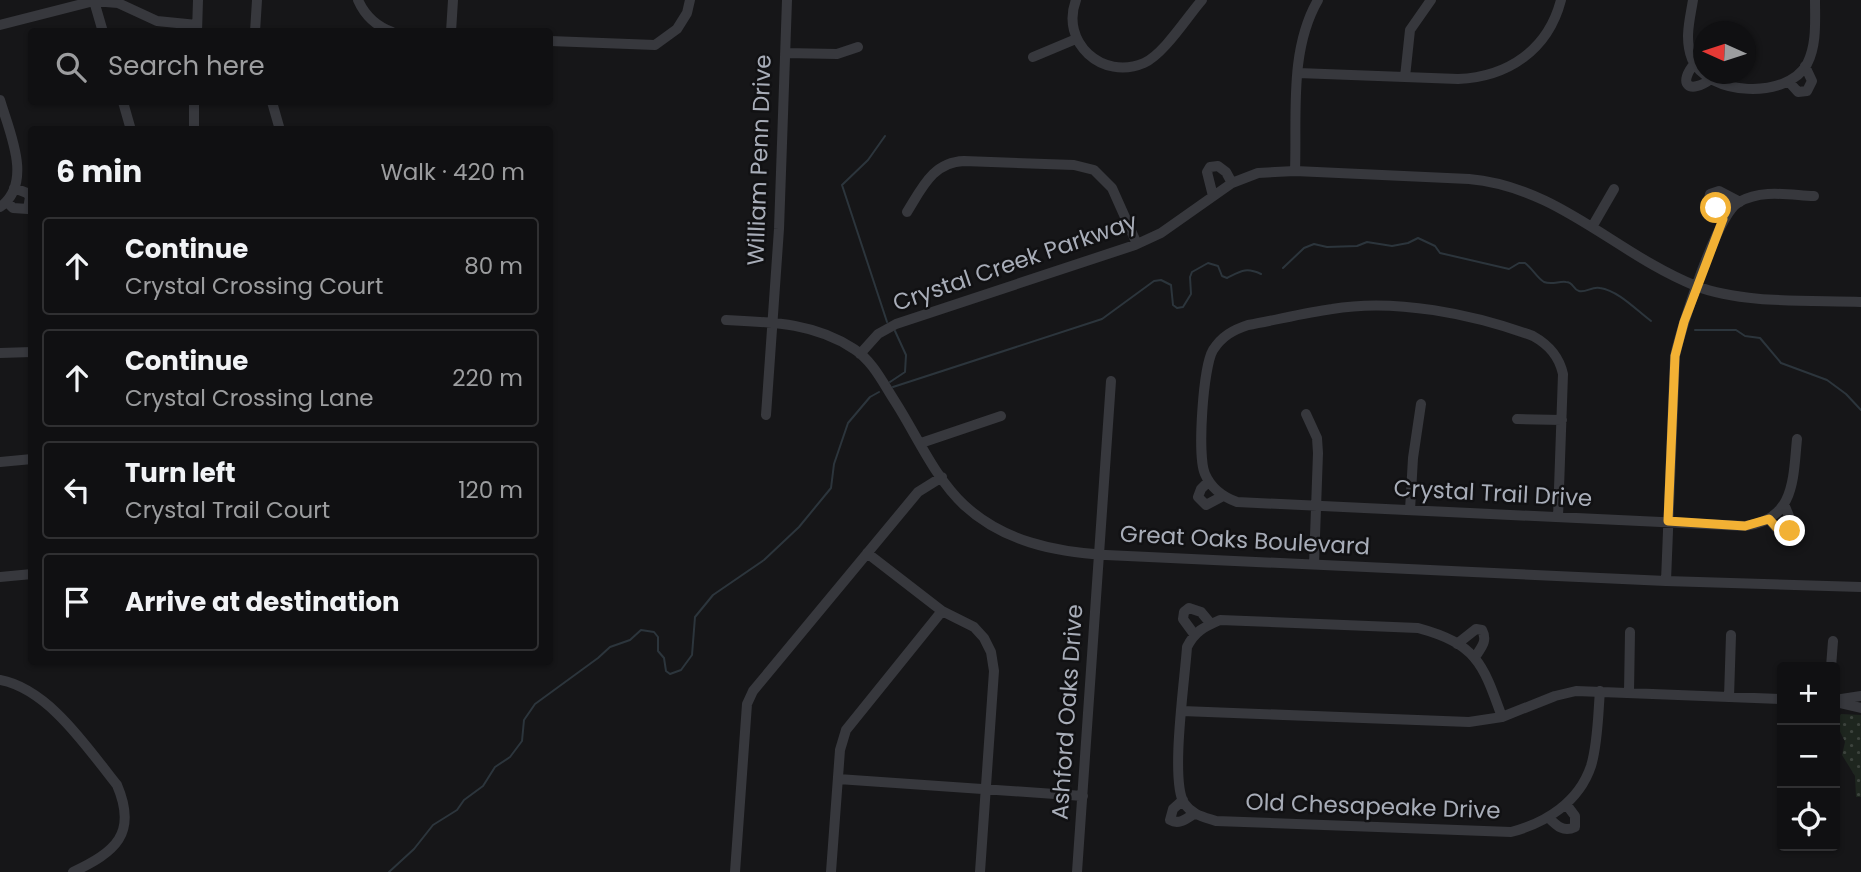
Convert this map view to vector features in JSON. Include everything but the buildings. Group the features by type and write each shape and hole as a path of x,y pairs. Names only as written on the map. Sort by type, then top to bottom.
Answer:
{"street":[{"path":"0,25 94,1 118,3 157,21 197,28 198,0"},
{"path":"255,28 257,0"},
{"path":"358,0 363,11 374,23 384,28"},
{"path":"451,28 453,0"},
{"path":"553,41 655,45 677,29 687,13 690,0"},
{"name":"William Penn Drive","path":"765,415 779,229 787,0"},
{"path":"1076,0 1072,15 1076,39 1087,53 1099,62 1116,67 1144,63 1156,55 1202,0"},
{"path":"1295,171 1298,73 1302,40 1318,0"},
{"path":"1405,77 1410,30 1431,0"},
{"path":"1298,73 1465,78 1498,73 1534,48 1548,31 1561,0"},
{"path":"1693,0 1687,36 1693,56"},
{"path":"1718,84 1768,89 1789,82 1805,66 1814,43 1815,0"},
{"path":"94,1 102,28"},
{"path":"1033,57 1076,39"},
{"path":"785,53 837,54 858,47"},
{"path":"1693,65 1686,74 1686,85 1693,88 1705,84"},
{"path":"1789,82 1798,92 1807,91 1811,87 1812,81 1805,66"},
{"path":"0,100 18,162 14,188 3,205 27,209 28,205"},
{"path":"124,105 130,126"},
{"path":"194,105 194,126"},
{"path":"273,105 279,126"},
{"path":"907,212 933,172 948,163 964,161 1082,166 1101,174 1112,188 1137,244"},
{"path":"1213,196 1208,172 1210,167 1218,166 1226,172 1232,183"},
{"name":"Crystal Creek Parkway","path":"860,354 878,334 896,324 1137,244 1161,233 1232,183 1258,173 1295,171 1469,179 1498,183 1524,190 1697,286 1745,297 1861,302"},
{"path":"14,188 28,194"},
{"path":"1592,227 1614,189"},
{"path":"1723,219 1709,199 1710,194 1719,191 1740,202"},
{"path":"1666,581 1675,356 1680,333 1697,286 1723,219 1734,205 1764,194 1814,196"},
{"path":"1223,496 1208,482 1200,452 1209,358 1224,336 1248,325 1333,309 1383,306 1433,310 1533,336 1549,347 1561,365 1563,383 1558,517"},
{"name":"Great Oaks Boulevard","path":"726,320 817,330 860,354 873,367 942,477 963,504 989,524 1021,541 1054,550 1666,581 1861,586"},
{"path":"0,353 28,352"},
{"name":"Ashford Oaks Drive","path":"1077,872 1111,381"},
{"path":"1410,510 1413,458 1421,404"},
{"path":"1307,414 1318,444 1314,564"},
{"path":"921,443 1001,416"},
{"path":"1517,419 1562,420"},
{"path":"1769,519 1784,504 1793,480 1797,439"},
{"path":"0,462 28,459"},
{"path":"736,872 747,704 753,691 918,492 942,477"},
{"name":"Crystal Trail Drive","path":"1208,482 1200,489 1198,497 1206,505 1223,496 1237,502 1250,503 1745,526 1769,519 1777,528 1790,531 1793,526 1784,504"},
{"path":"867,553 942,611 974,627 991,652 994,671 980,872"},
{"path":"0,577 28,574"},
{"name":"Old Chesapeake Drive","path":"1194,634 1183,619 1184,612 1189,608 1201,612 1211,624"},
{"path":"831,872 840,750 846,730 942,611"},
{"name":"Old Chesapeake Drive","path":"1502,717 1486,673 1475,657 1437,633 1418,628 1220,620 1194,634 1187,647 1177,779 1183,800 1194,814 1216,821 1511,832 1528,828 1548,817 1566,804 1578,790 1591,766 1600,691"},
{"path":"1457,644 1476,629 1482,630 1486,636 1485,641 1475,657"},
{"path":"1629,692 1630,632"},
{"path":"1729,696 1731,635"},
{"path":"1831,662 1833,641"},
{"path":"0,680 27,692 57,712 117,785 123,799 124,825 114,848 101,859 74,872"},
{"path":"1182,711 1469,722 1502,717 1555,696 1576,691 1777,699"},
{"path":"1840,700 1861,696"},
{"path":"1840,702 1861,708"},
{"path":"838,779 1083,796"},
{"name":"Old Chesapeake Drive","path":"1183,800 1173,809 1170,820 1182,822 1194,814"},
{"path":"1548,817 1562,829 1575,827 1575,816 1566,804"}],"shaded area":[{"path":"1861,715 1861,797 1856,797 1855,776 1842,755 1845,742 1840,731 1840,716"}],"waterway":[{"path":"885,136 868,160 842,185 887,322"},
{"path":"1283,268 1304,248 1314,244 1327,247 1357,246 1367,242 1392,246 1418,238 1435,246 1440,253 1509,269 1519,263 1525,263 1547,283 1569,282 1582,291 1597,288 1607,290 1621,297 1651,321"},
{"path":"893,387 1102,319 1154,281 1161,280 1171,285 1173,305 1177,308 1183,307 1191,294 1192,272 1208,263 1218,266 1222,276 1227,278 1244,271 1261,274"},
{"path":"1695,330 1736,330 1745,336 1760,338 1781,363 1827,380 1861,410"},
{"path":"890,382 905,372 906,355 895,331"},
{"path":"389,872 414,849 433,825 457,810 464,800 483,786 495,767 510,757 522,741 524,720 535,704 610,647 630,640 641,630 654,632 658,637 658,651 664,658 666,671 670,674 681,670 692,655 695,617 713,595 764,560 799,527 831,488 834,464 848,423 870,397 879,392"}],"route":[{"path":"1716,208 1723,219 1680,333 1675,356 1668,521 1745,526 1769,519 1782,531 1790,531"}]}
